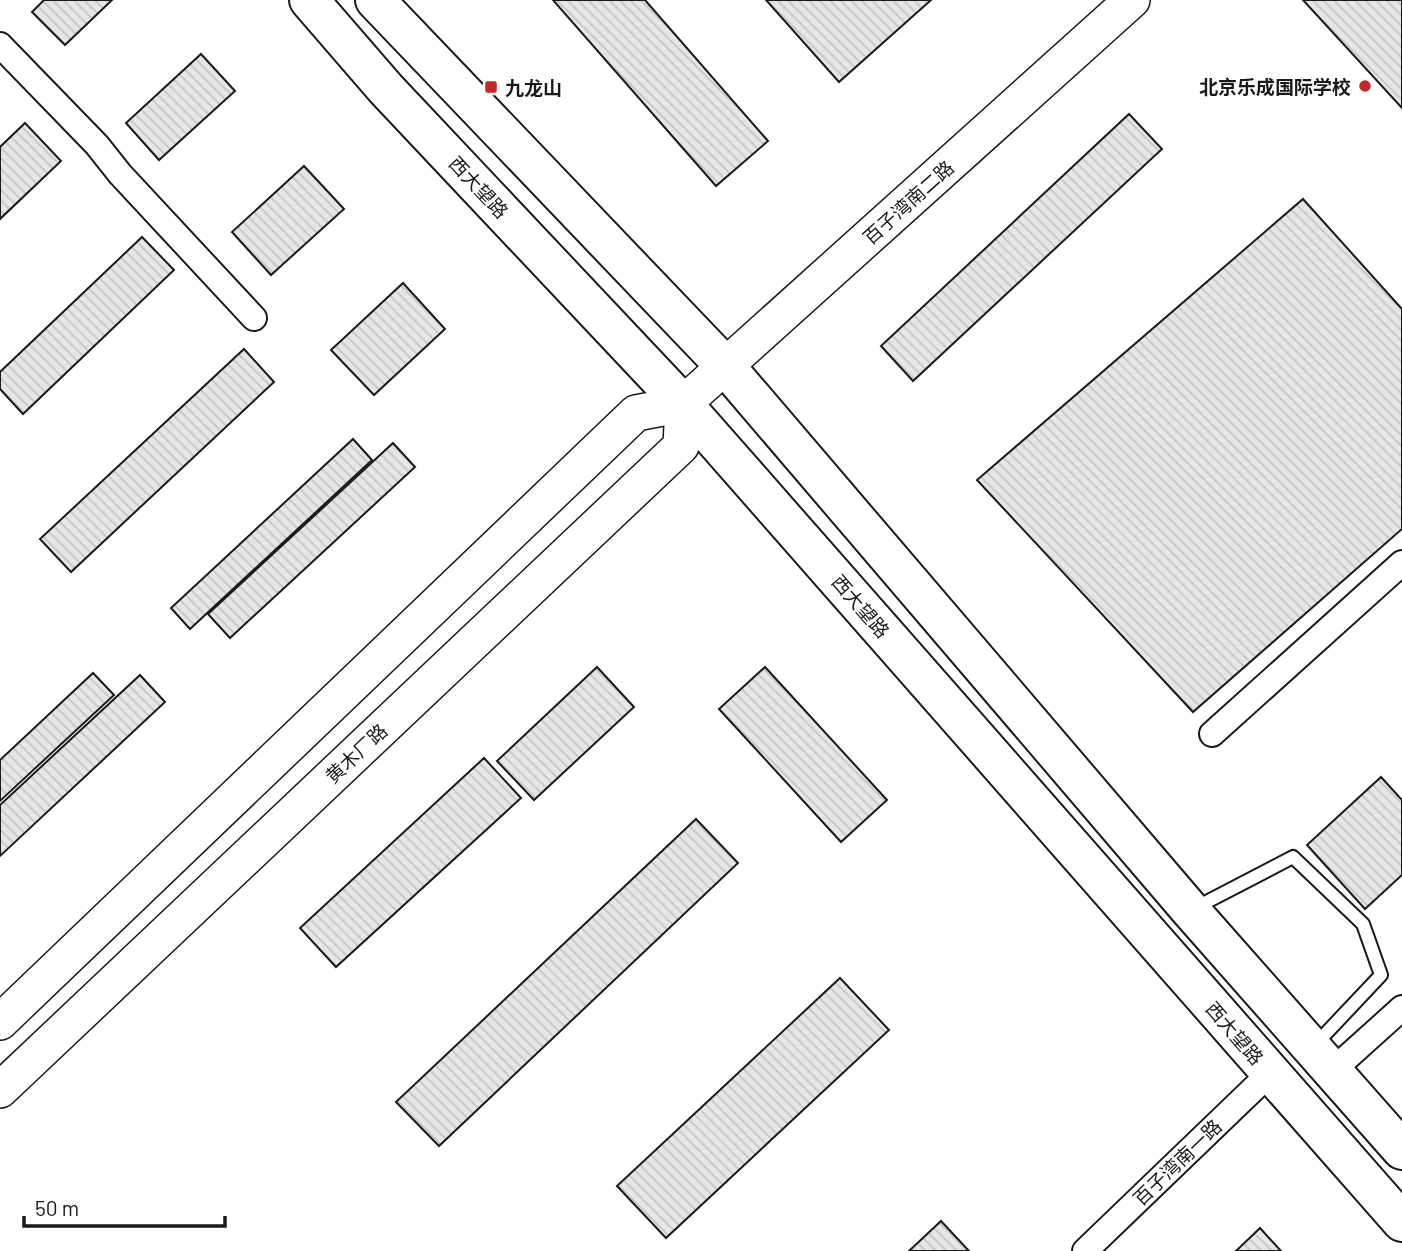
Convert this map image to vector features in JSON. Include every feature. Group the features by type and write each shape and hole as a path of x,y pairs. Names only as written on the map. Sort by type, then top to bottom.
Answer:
{"main road":[{"name":"西大望路","path":"309,0 386,89 683,404 1402,1222"},
{"path":"375,0 726,367 1191,911 1402,1150"},
{"name":"百子湾南二路","path":"683,404 1132,0"},
{"path":"0,1022 636,413 683,404"},
{"name":"黄木厂路","path":"0,1090 681,446 683,404"}],"street":[{"path":"0,45 82,129 120,174 254,318"},
{"path":"1212,734 1402,563"},
{"path":"1322,1060 1402,1008"},
{"name":"百子湾南一路","path":"1085,1251 1270,1073"}],"lane":[{"path":"1191,911 1293,857 1363,924 1381,975 1322,1060"}],"building":[{"path":"44,0 112,0 65,45 32,12"},
{"path":"553,0 645,0 768,141 716,186"},
{"path":"766,0 931,0 839,82"},
{"path":"1303,0 1402,0 1402,108"},
{"path":"201,54 235,91 159,160 126,123"},
{"path":"1129,114 1162,149 913,381 881,346"},
{"path":"25,123 61,161 0,219 0,147"},
{"path":"304,166 344,209 271,275 232,232"},
{"path":"1303,199 1402,309 1402,529 1193,712 977,480"},
{"path":"142,237 174,270 23,414 0,389 0,372"},
{"path":"403,283 445,329 374,395 331,350"},
{"path":"244,349 274,382 71,572 40,539"},
{"path":"353,439 372,460 190,629 171,608"},
{"path":"393,443 415,467 230,638 208,614"},
{"path":"597,667 634,707 534,800 497,761"},
{"path":"765,667 887,800 841,842 719,709"},
{"path":"93,673 114,695 0,801 0,760"},
{"path":"140,675 165,702 0,856 0,805"},
{"path":"484,758 521,798 336,967 300,928"},
{"path":"1381,777 1402,800 1402,875 1365,909 1307,845"},
{"path":"696,819 738,863 439,1146 396,1102"},
{"path":"840,978 889,1030 666,1238 617,1186"},
{"path":"941,1221 969,1251 909,1251"},
{"path":"1260,1228 1281,1251 1236,1251"}],"place":[{"name":"北京乐成国际学校","path":"1365,86"},
{"name":"九龙山","path":"491,87"}]}
